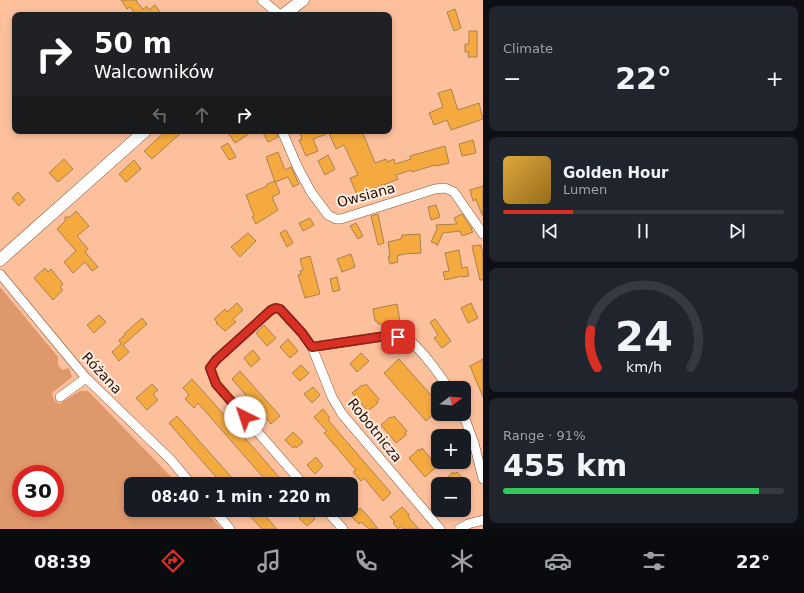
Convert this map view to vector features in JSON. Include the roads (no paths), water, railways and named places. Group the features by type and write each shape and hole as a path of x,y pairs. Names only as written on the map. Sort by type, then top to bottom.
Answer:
{"street":[{"path":"262,0 276,12"},
{"path":"287,12 303,0"},
{"path":"0,260 143,134"},
{"name":"Owsiana","path":"283,134 301,174 311,192 328,215 336,219 341,219 435,189 445,188 454,192 483,234"},
{"name":"Różana","path":"0,274 86,378 171,460 185,477"},
{"name":"Robotnicza","path":"297,477 216,384 210,368 216,360 271,310 276,308 280,309 302,333 312,347 332,397 342,414 440,529"},
{"path":"312,347 386,336 398,337 408,340 417,348 443,381"},
{"path":"60,397 86,378"},
{"path":"466,421 474,443 483,479"},
{"path":"220,517 230,529"},
{"path":"332,517 343,529"},
{"path":"459,529 468,524 483,520"}]}
